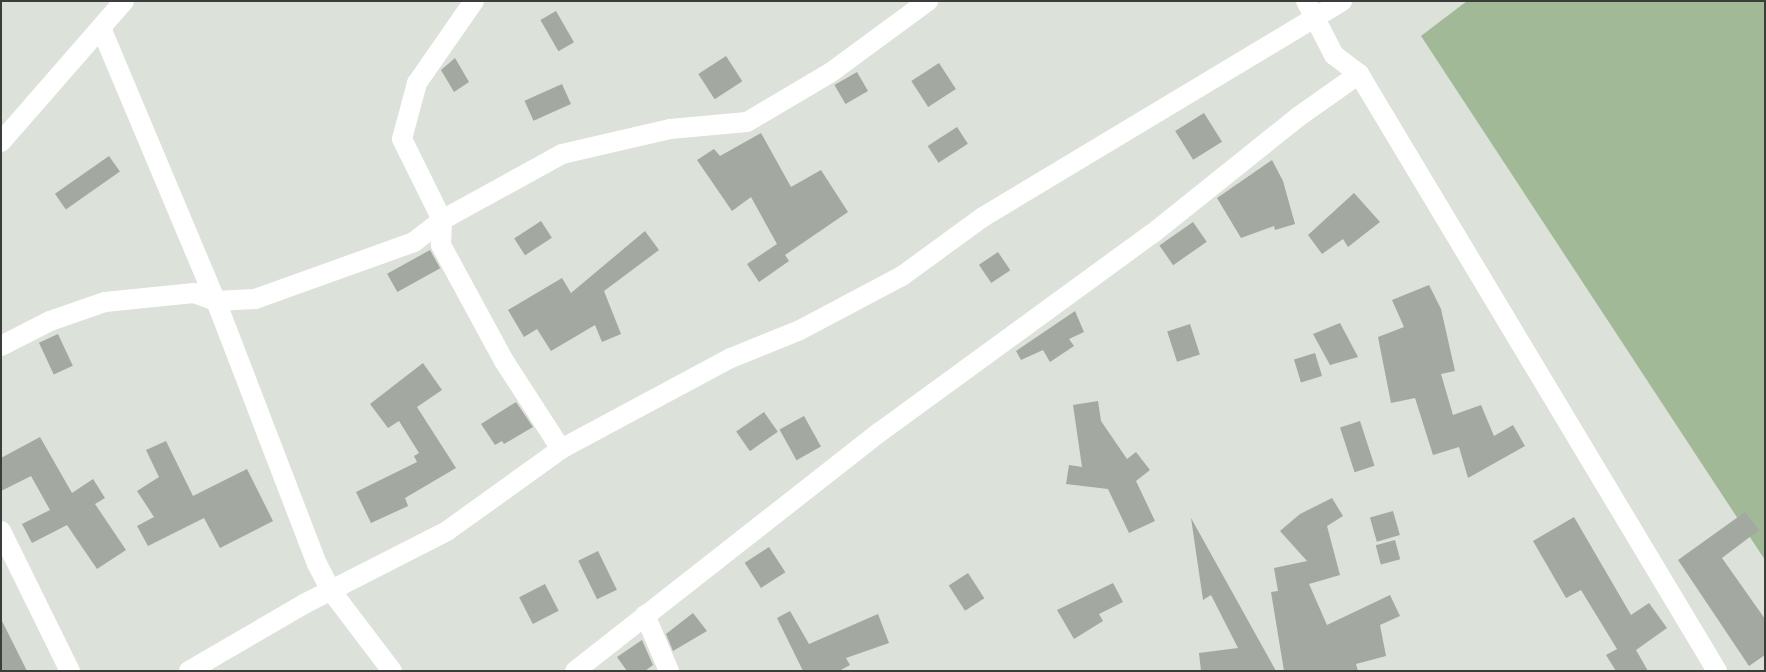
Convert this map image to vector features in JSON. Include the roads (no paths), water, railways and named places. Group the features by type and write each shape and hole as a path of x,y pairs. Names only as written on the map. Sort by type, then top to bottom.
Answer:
{"street":[{"path":"1,142 124,1"},
{"path":"474,1 418,83 402,139 442,220 441,245 504,361 561,449"},
{"path":"1,346 50,321 105,302 194,293 216,301 255,299 374,259 414,242 442,220 562,154 670,129 747,122 830,73 928,1"},
{"path":"189,671 332,592 447,532 561,449 731,358 800,330 902,276 983,217 1310,10 1342,1"},
{"path":"1310,10 1334,55 1359,74 1717,671"},
{"path":"101,28 216,301 317,564 332,592 392,671"},
{"path":"575,671 880,432 1152,234 1359,74"},
{"path":"1,531 70,671"},
{"path":"645,615 669,671"}]}
